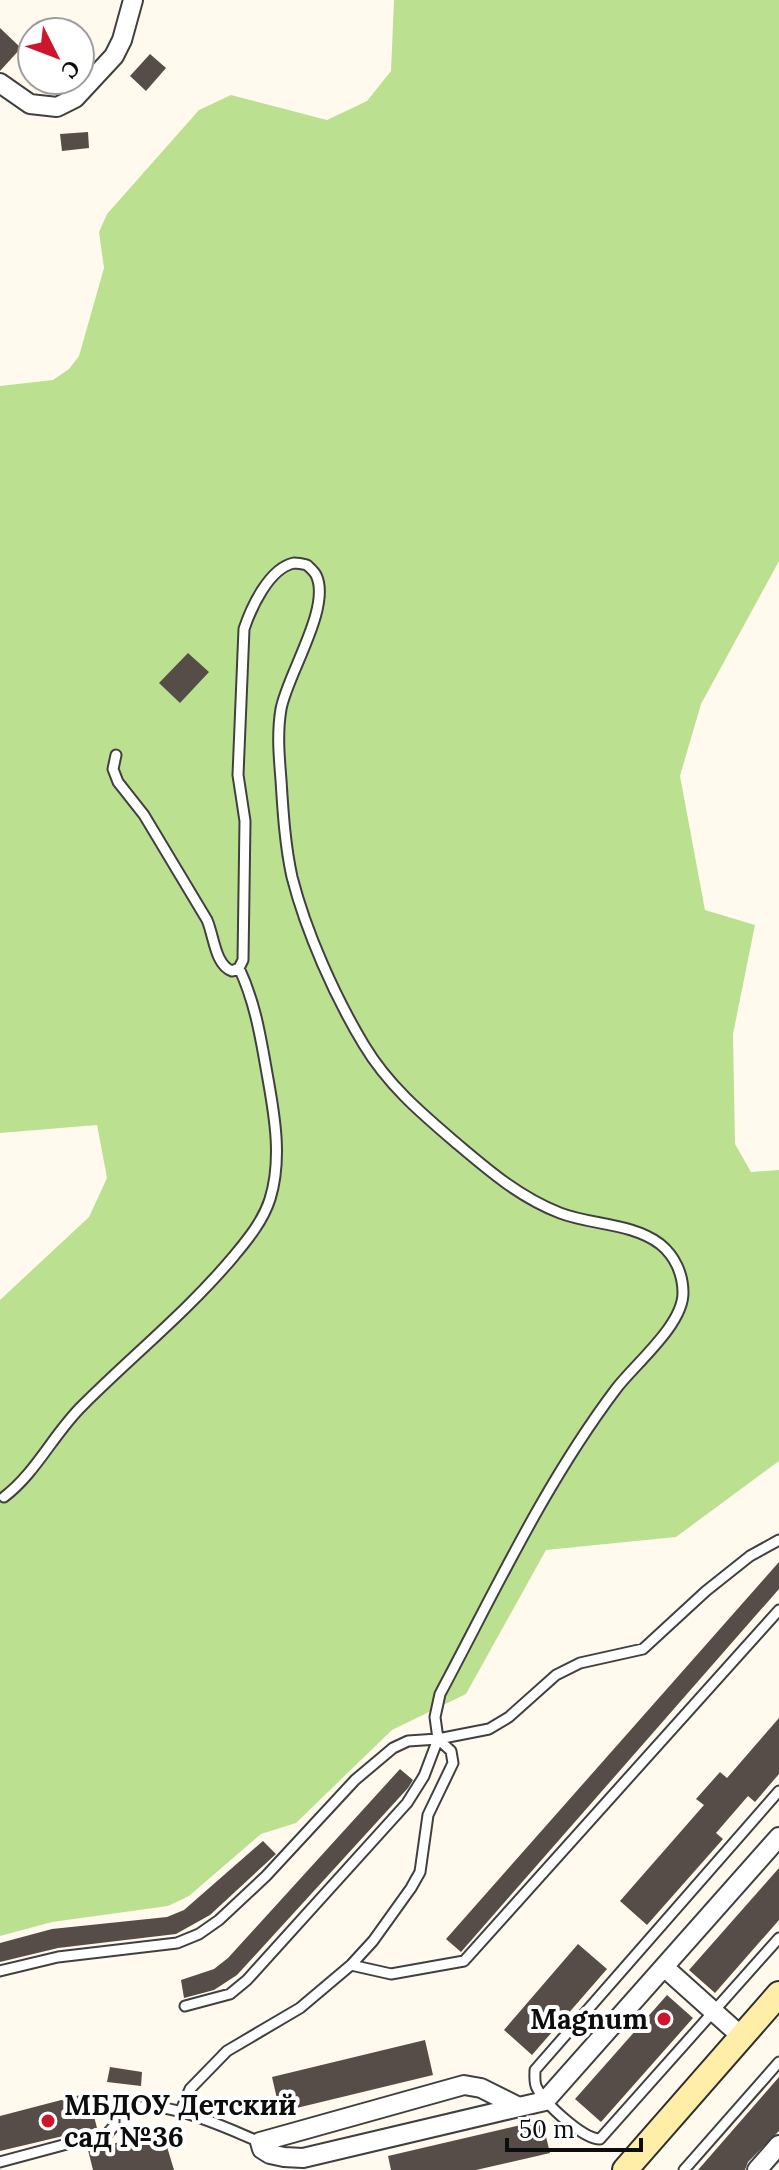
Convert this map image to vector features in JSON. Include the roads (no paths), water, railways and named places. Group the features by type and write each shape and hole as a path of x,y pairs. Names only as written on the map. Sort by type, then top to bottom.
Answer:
{"main road":[{"path":"625,2170 779,1994"}],"street":[{"path":"0,83 30,104 57,107 75,98 114,56 122,40 133,0"},
{"path":"519,2107 481,2088 464,2085 260,2142 262,2149 270,2154 303,2158 545,2101 779,1838"},
{"path":"664,1967 741,2036"},
{"path":"757,2170 779,2145"}],"lane":[{"path":"116,755 113,769 118,782 144,815 207,920 220,961 232,971 239,968 243,960 245,821 238,775 244,629 250,609 278,572 293,563 307,565 316,575 319,589 308,639 281,708 279,740 283,823 293,878 308,925 330,978 364,1045 409,1103 501,1181 531,1201 564,1215 639,1233 659,1243 673,1257 681,1274 684,1296 672,1323 613,1393 556,1476 440,1694 435,1717 438,1739 424,1776 407,1803 247,1980 230,1994 185,2006"},
{"path":"4,1497 18,1487 81,1406 208,1287 251,1235 270,1199 277,1145 276,1122 255,1007 239,968"},
{"path":"0,1971 58,1957 177,1943 199,1934 219,1920 266,1876 344,1791 393,1748 408,1741 438,1739 489,1729 509,1717 556,1675 580,1663 643,1649 706,1591 750,1556 779,1540"},
{"path":"351,1965 391,1974 464,1961 779,1610"},
{"path":"181,2110 190,2089 227,2051 300,2008 351,1965 373,1941 420,1872 428,1815 453,1763 451,1751 438,1739"},
{"path":"779,1791 535,2070 535,2085 545,2101 587,2136 600,2139 779,1938"},
{"path":"684,2170 779,2062"},
{"path":"0,2162 108,2133 114,2126 114,2115 124,2108 181,2110 260,2142"}],"place":[{"name":"Magnum","path":"664,2019"},
{"name":"МБДОУ Детский сад №36","path":"48,2121"}]}
